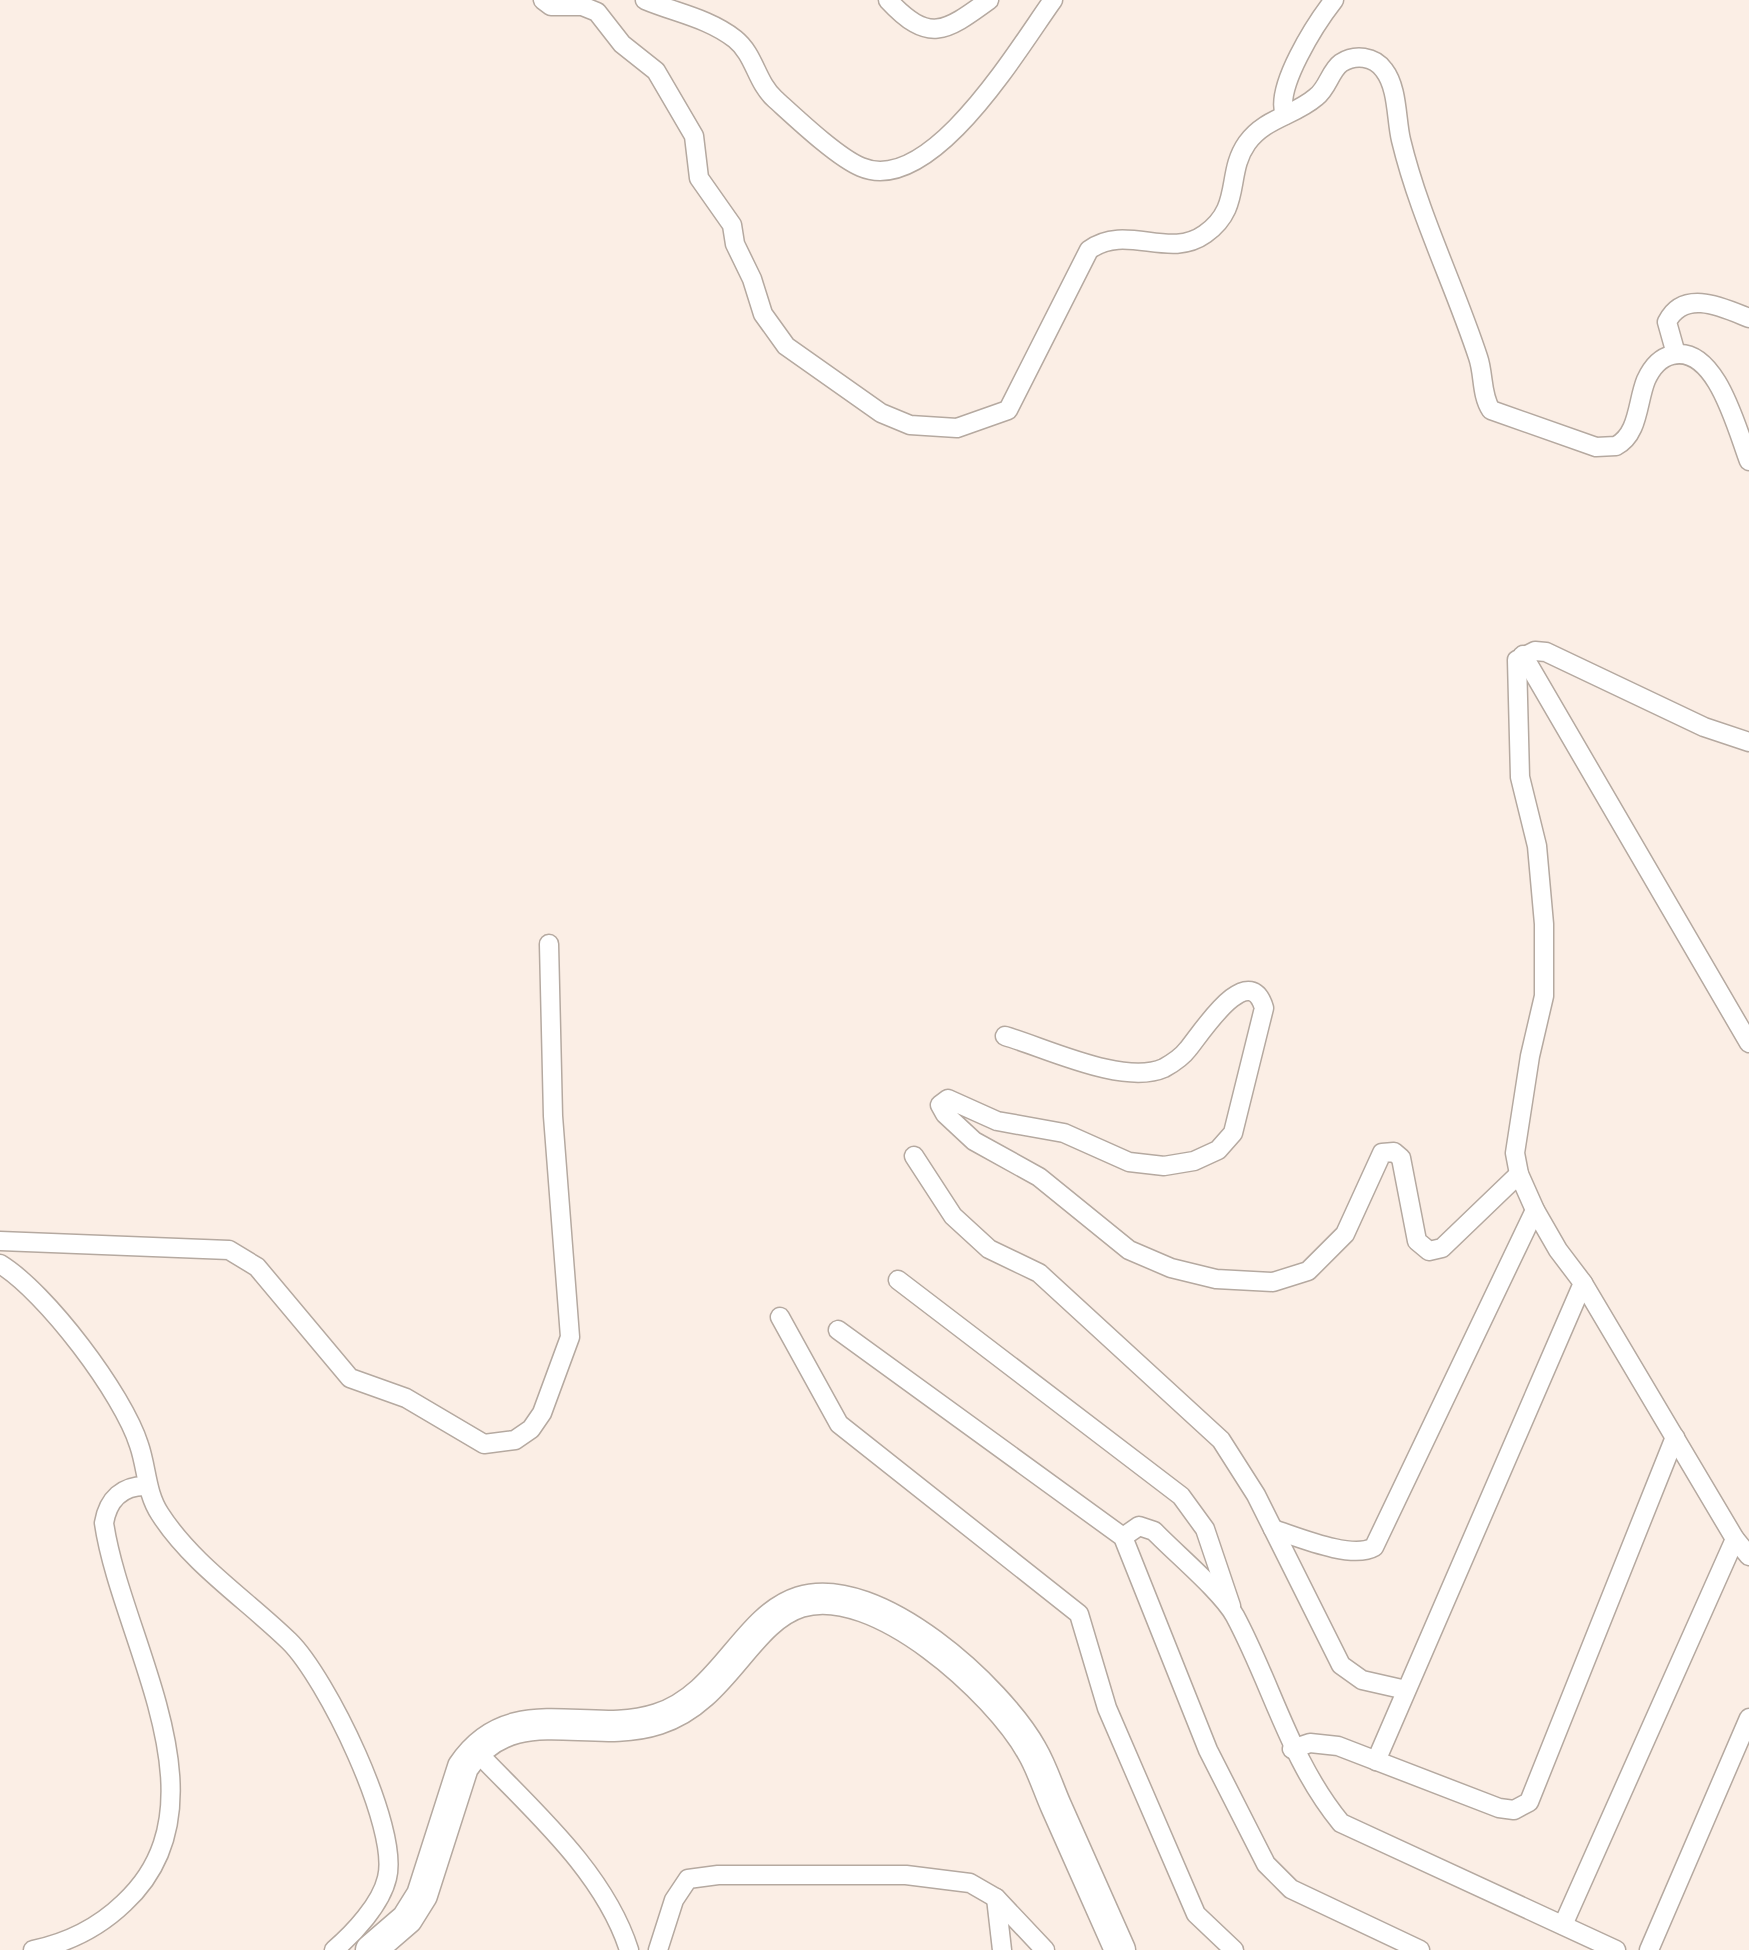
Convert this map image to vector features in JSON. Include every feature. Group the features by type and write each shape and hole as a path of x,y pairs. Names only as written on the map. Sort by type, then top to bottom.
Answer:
{"main road":[{"path":"371,1950 407,1919 422,1895 434,1867 457,1782 475,1750 496,1733 519,1726 543,1724 620,1728 664,1717 708,1690 776,1615 797,1603 815,1598 855,1602 878,1611 915,1634 987,1692 1009,1717 1033,1751 1120,1950"}],"street":[{"path":"543,0 551,6 582,6 597,12 622,44 656,71 694,136 699,178 732,225 758,303 776,335 827,377 881,413 925,428 975,424 1008,410 1089,250 1120,237 1161,244 1201,237 1227,209 1235,185 1235,169 1246,145 1263,126 1315,98 1335,69 1348,59 1372,60 1386,71 1425,220 1480,361 1485,399 1497,415 1596,447 1616,446 1632,432 1653,368 1668,355 1697,357 1713,373 1749,461"},
{"path":"645,0 689,14 737,41 751,59 765,89 793,115 861,167 884,170 919,161 941,144 991,85 1053,0"},
{"path":"888,0 908,21 933,30 959,22 989,0"},
{"path":"1285,115 1282,92 1309,34 1334,0"},
{"path":"1676,354 1667,322 1681,308 1707,302 1749,318"},
{"path":"1523,655 1546,652 1573,662 1704,727 1749,742"},
{"path":"1523,655 1749,1043"},
{"path":"1523,655 1515,668 1520,777 1537,846 1544,924 1544,982 1515,1153 1519,1174 1558,1250 1583,1283 1735,1539 1749,1556"},
{"path":"0,1241 229,1250 257,1267 350,1378 406,1398 475,1442 495,1445 515,1440 531,1429 542,1413 570,1337 553,1116 549,944"},
{"path":"1005,1036 1125,1073 1151,1072 1181,1057 1211,1018 1235,995 1247,991 1259,997 1264,1008 1233,1133 1218,1150 1194,1161 1164,1166 1129,1162 1064,1133 997,1121 948,1099 940,1105 945,1114 974,1141 1039,1177 1129,1250 1193,1275 1273,1282 1308,1271 1345,1234 1378,1157 1388,1151 1401,1158 1417,1241 1429,1251 1442,1248 1519,1174"},
{"path":"914,1156 953,1216 989,1249 1039,1273 1221,1440 1273,1529 1341,1665 1362,1680 1406,1690"},
{"path":"1273,1529 1349,1551 1364,1553 1374,1547 1535,1210"},
{"path":"0,1264 50,1308 88,1357 132,1427 147,1486 158,1511 178,1539 306,1661 375,1798 389,1850 387,1881 370,1911 334,1950"},
{"path":"898,1280 1181,1496 1205,1529 1233,1613 1292,1749 1323,1802 1341,1823 1616,1950"},
{"path":"1376,1761 1583,1283"},
{"path":"780,1317 839,1424 1079,1614 1107,1708 1196,1914 1234,1950"},
{"path":"838,1330 1123,1537 1208,1750 1266,1864 1291,1889 1420,1950"},
{"path":"1292,1749 1310,1743 1338,1746 1499,1808 1514,1810 1529,1802 1675,1437"},
{"path":"33,1950 82,1933 126,1901 153,1869 168,1827 171,1785 166,1745 104,1523 115,1497 130,1488 147,1486"},
{"path":"1123,1537 1139,1526 1154,1531 1233,1613"},
{"path":"1563,1925 1735,1539"},
{"path":"1649,1950 1749,1718"},
{"path":"475,1750 580,1865 610,1907 629,1950"},
{"path":"658,1950 674,1900 688,1879 718,1875 906,1875 970,1883 996,1898 1045,1950"},
{"path":"996,1898 1002,1950"}]}
